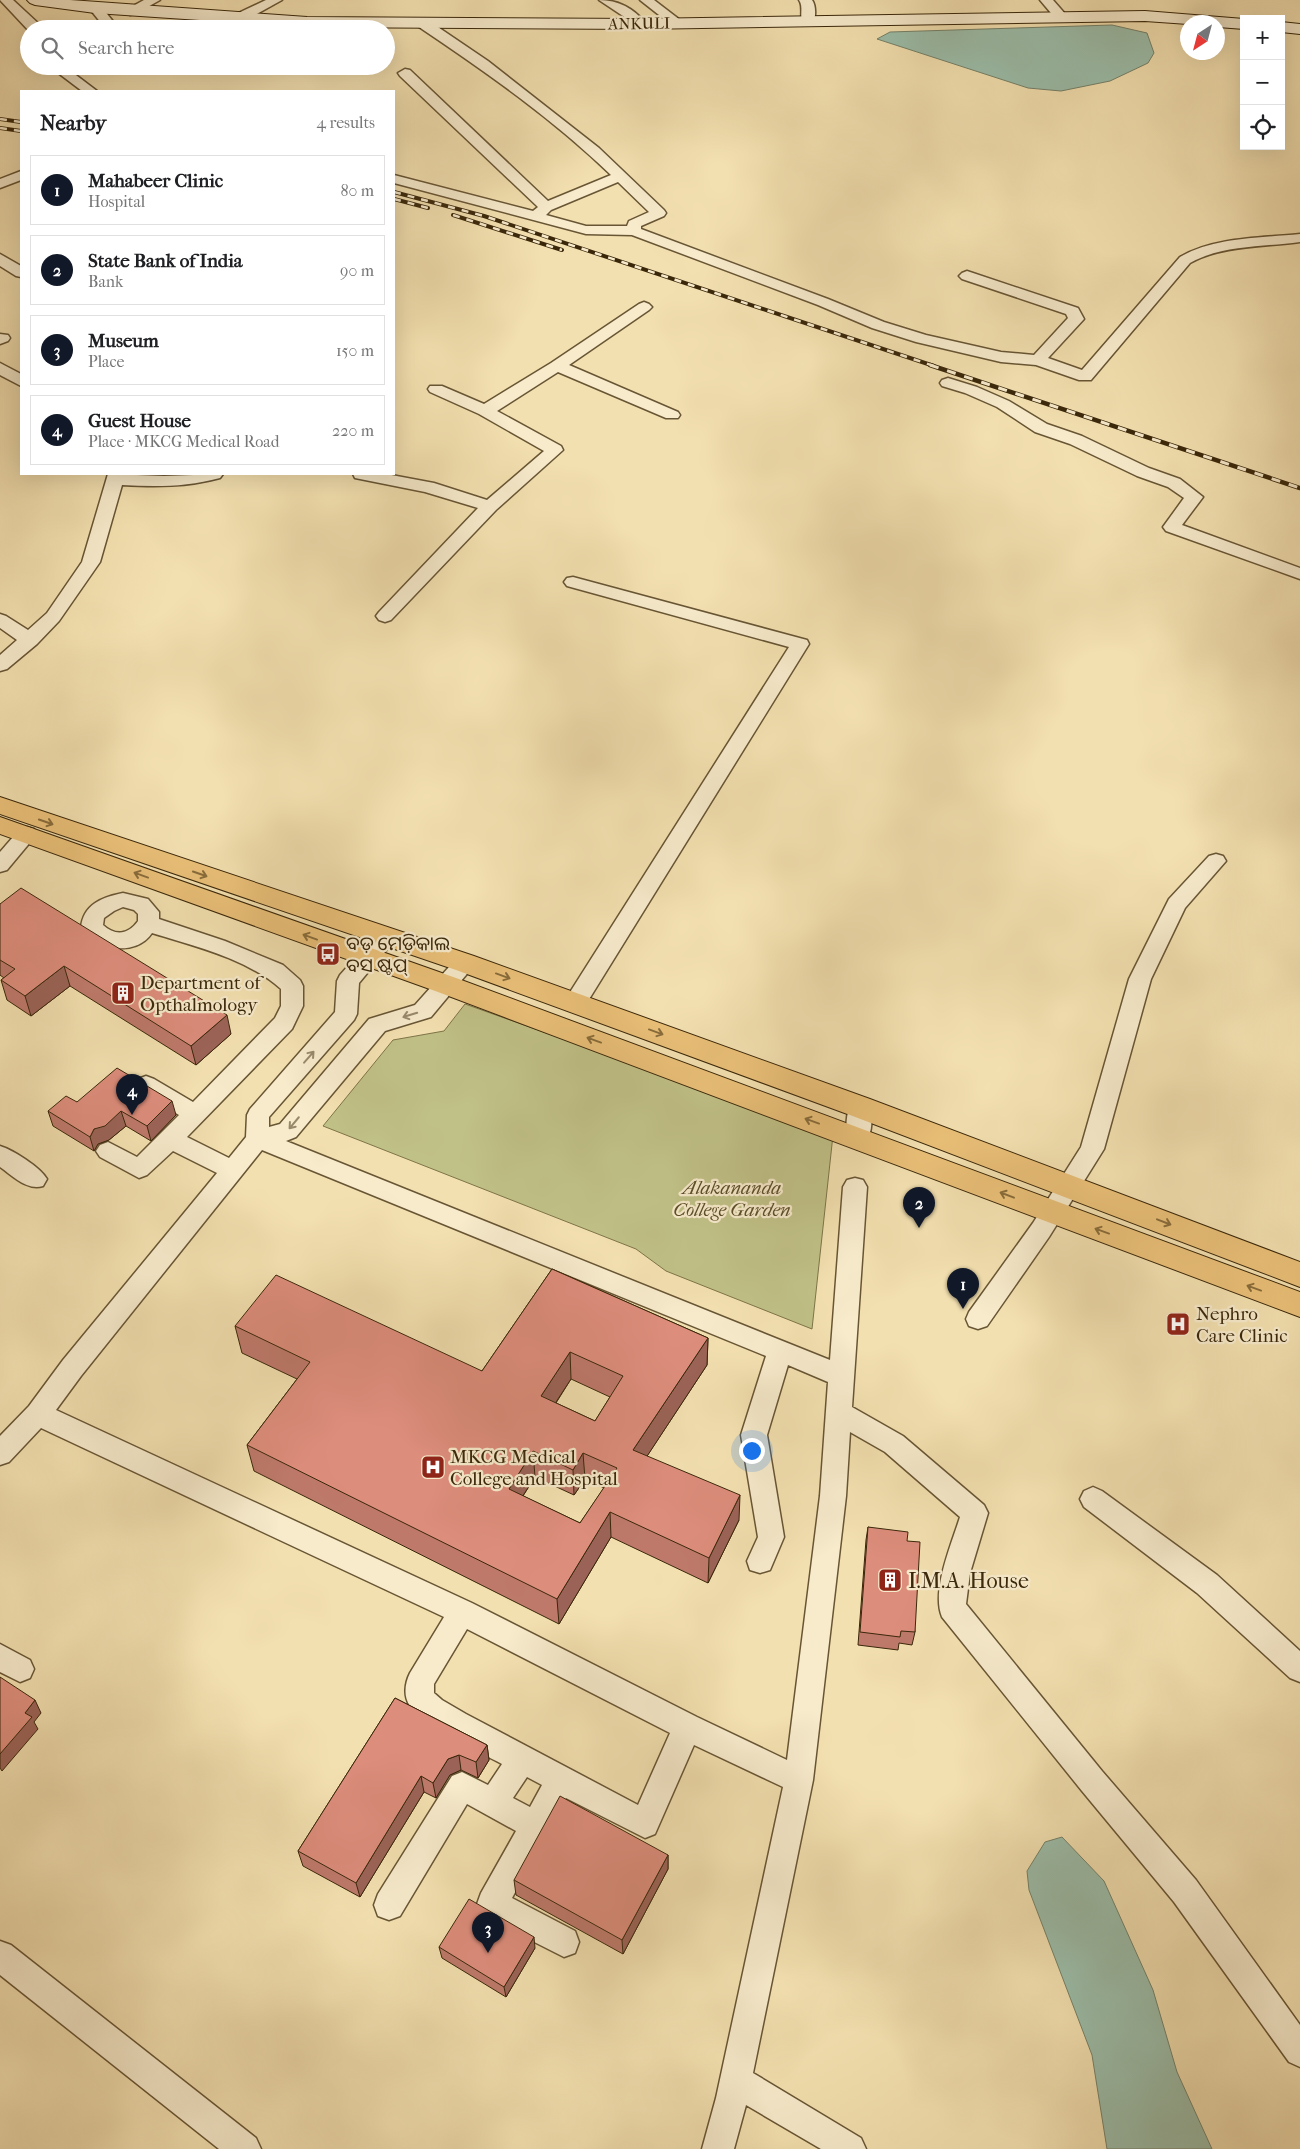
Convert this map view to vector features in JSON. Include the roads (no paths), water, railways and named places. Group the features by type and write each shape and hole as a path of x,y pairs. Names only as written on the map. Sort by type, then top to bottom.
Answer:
{"highway":[{"path":"0,805 465,963 860,1107 1300,1275"},
{"path":"0,825 447,985 1300,1305"}],"main road":[{"name":"ANKULI","path":"35,0 95,8 273,20"},
{"name":"ANKULI","path":"395,24 640,24 1145,16 1240,24"},
{"path":"1285,27 1300,29"}],"street":[{"path":"6,0 27,20"},
{"path":"130,10 154,0"},
{"path":"239,18 276,0"},
{"path":"606,0 628,13 640,24"},
{"path":"646,0 678,23"},
{"path":"805,0 808,3 808,21"},
{"path":"1046,0 1061,16"},
{"path":"95,8 105,20"},
{"path":"424,24 483,64 594,151 659,213 634,224 634,232"},
{"path":"404,73 546,207"},
{"path":"68,75 89,90"},
{"path":"0,184 20,175"},
{"path":"535,218 546,207 620,176"},
{"path":"395,179 586,230 634,232 823,302 878,325 922,339 1001,357 1038,360 1085,377 1185,260 1199,252 1223,247 1300,238"},
{"path":"0,259 20,272"},
{"path":"967,276 1073,311 1076,319 1038,360"},
{"path":"485,411 557,366 644,307"},
{"path":"557,366 672,415"},
{"path":"0,368 20,380"},
{"path":"948,383 971,390 1003,404 1042,428 1076,440 1143,472 1174,483 1194,498 1172,528 1300,574"},
{"path":"385,616 490,506 555,450 485,411 436,389"},
{"path":"0,665 30,640 52,617 70,595 91,562 115,477 178,482 200,479 211,475"},
{"path":"366,475 428,487 490,506"},
{"path":"573,582 800,644 575,1003"},
{"path":"0,620 30,640"},
{"path":"0,866 28,834"},
{"path":"978,1318 1053,1213 1092,1149 1140,979 1176,904 1216,861"},
{"path":"108,1151 139,1169 284,1023 292,1006 292,986 275,971 217,946 149,924"},
{"path":"258,1139 258,1115 346,1014 348,982 387,936"},
{"path":"0,1454 38,1414 72,1368 258,1139 288,1131 377,1025 423,1011 465,963"},
{"path":"130,1075 195,1114"},
{"path":"858,1138 860,1107"},
{"path":"170,1139 233,1170"},
{"path":"258,1139 842,1376"},
{"path":"0,1155 35,1179"},
{"path":"718,2149 736,2081 798,1780 833,1496 855,1187"},
{"path":"760,1562 771,1537 754,1435 780,1351"},
{"path":"839,1412 894,1444 975,1513 956,1574 952,1608 1092,1781 1185,1891 1300,2051"},
{"path":"38,1414 462,1612 687,1727 798,1780"},
{"path":"1092,1499 1207,1584 1300,1669"},
{"path":"462,1612 420,1682 420,1698 432,1710 645,1824 687,1727"},
{"path":"493,1804 522,1758"},
{"path":"561,1779 492,1904 564,1942"},
{"path":"389,1904 462,1786 535,1826"},
{"path":"0,1956 245,2149"},
{"path":"736,2081 850,2149"}],"railway":[{"path":"0,119 20,122"},
{"path":"0,128 20,131"},
{"path":"395,192 484,216 934,366"},
{"path":"395,199 428,208"},
{"path":"453,215 562,250"},
{"path":"930,365 1300,488"}],"place":[{"name":"ବଡ଼ ମେଡ଼ିକାଲ ବସ ଷ୍ଟପ୍","path":"328,954"},
{"name":"Department of Opthalmology","path":"123,993"},
{"name":"Guest House","path":"132,1115"},
{"name":"State Bank of India","path":"919,1228"},
{"name":"Mahabeer Clinic","path":"963,1309"},
{"name":"Nephro Care Clinic","path":"1178,1324"},
{"name":"MKCG Medical College and Hospital","path":"433,1467"},
{"name":"I.M.A. House","path":"890,1580"},
{"name":"Museum","path":"488,1953"}],"park label":[{"name":"Alakananda College Garden","path":"732,1198"}]}
